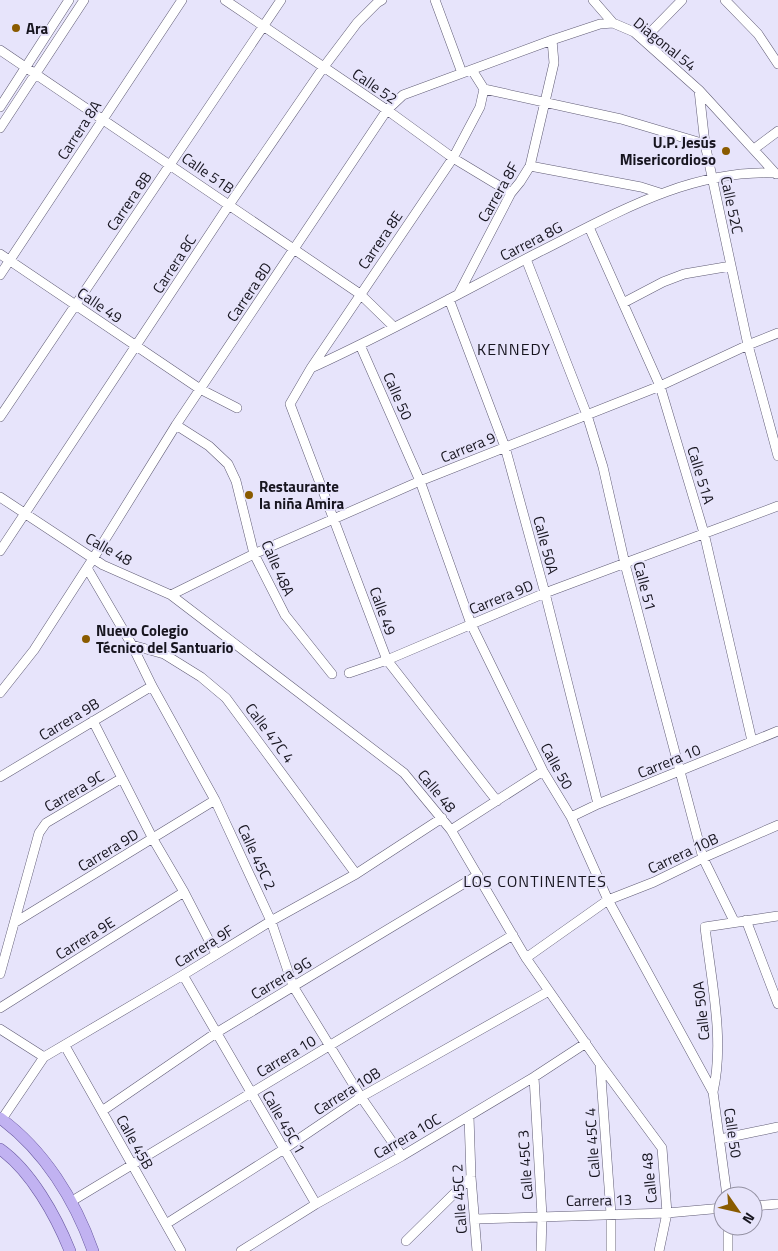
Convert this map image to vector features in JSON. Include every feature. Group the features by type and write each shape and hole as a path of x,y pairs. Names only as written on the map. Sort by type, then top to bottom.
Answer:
{"main road":[{"path":"1,1118 42,1157 72,1201 93,1251"},
{"path":"0,1149 7,1154 39,1192 54,1215 70,1251"}],"street":[{"path":"0,107 69,0"},
{"path":"0,128 84,0"},
{"name":"Carrera 8A","path":"0,275 102,118 182,0"},
{"name":"Calle 52","path":"225,0 387,110 453,158 510,193"},
{"name":"Carrera 8B","path":"0,417 280,0"},
{"name":"Carrera 8C","path":"0,551 138,346 229,205 323,68 357,23 382,0"},
{"path":"434,0 462,73"},
{"name":"Diagonal 54","path":"594,0 613,23 634,32 699,90 776,175 778,184"},
{"path":"643,40 682,0"},
{"path":"725,0 758,34 778,64"},
{"name":"Carrera 8D","path":"0,693 34,650 176,425 387,110 403,95 552,40 600,24 613,23"},
{"name":"Carrera 8F","path":"459,293 510,193 530,166 554,63 552,40"},
{"name":"Calle 51B","path":"0,50 360,294 394,327"},
{"path":"472,70 484,89 621,119 705,144"},
{"name":"Carrera 8E","path":"290,404 311,368 360,294 453,158 480,107 484,89"},
{"name":"Diagonal 54","path":"699,90 705,144"},
{"path":"754,149 778,131"},
{"name":"Calle 52C","path":"705,144 748,345 778,456"},
{"path":"530,166 642,187 660,193"},
{"name":"Carrera 8G","path":"311,368 660,193 712,178 749,173 776,175"},
{"name":"Calle 51A","path":"589,227 660,386 704,533 752,741"},
{"name":"Calle 49","path":"0,254 200,389 237,408"},
{"name":"Calle 51","path":"526,259 587,414 703,858 734,921"},
{"path":"623,303 663,282 684,274 731,266"},
{"name":"Calle 50A","path":"449,299 505,447 545,593 598,804"},
{"name":"Carrera 9","path":"172,595 254,554 420,481 660,386 778,333"},
{"name":"Calle 50","path":"360,345 420,481 472,624 543,771 571,817 608,900 712,1092 726,1186"},
{"name":"Calle 49","path":"290,404 387,660 497,801"},
{"name":"Calle 48A","path":"176,425 209,446 228,464 236,480 254,554 285,615 332,674"},
{"name":"Calle 48","path":"0,498 103,565 172,595 404,773 451,830 526,958 600,1064 662,1148 667,1213 659,1251"},
{"name":"Carrera 9D","path":"349,674 387,660 545,593 778,506"},
{"name":"Calle 45C 2","path":"87,568 132,645 152,686 215,800 271,921 293,986 361,1097 402,1156"},
{"name":"Calle 47C 4","path":"132,645 164,654 201,677 226,698 356,874"},
{"name":"Carrera 9B","path":"0,776 152,686"},
{"path":"93,721 153,839 184,892 216,954"},
{"name":"Carrera 10","path":"571,817 598,804 778,732"},
{"path":"451,830 543,771"},
{"name":"Carrera 9C","path":"0,974 39,833 46,823 122,778"},
{"name":"Carrera 9D","path":"14,923 215,800"},
{"name":"Carrera 9F","path":"1,1118 44,1058 271,921 356,874 442,818"},
{"name":"Carrera 10B","path":"526,958 608,900 654,882 703,858 778,826"},
{"name":"Carrera 9G","path":"102,1111 216,1033 478,875"},
{"name":"Carrera 9E","path":"0,1008 184,892"},
{"path":"734,921 778,916"},
{"path":"746,920 778,1004"},
{"name":"Calle 50A","path":"712,1092 717,1072 718,1041 705,927 734,921"},
{"name":"Carrera 10","path":"72,1201 513,935"},
{"name":"Calle 45C 1","path":"183,975 316,1204"},
{"name":"Carrera 10B","path":"166,1224 284,1149 361,1097 549,991"},
{"path":"0,1029 44,1058"},
{"name":"Carrera 10C","path":"241,1251 316,1204 402,1156 586,1044"},
{"name":"Calle 45B","path":"65,1046 181,1251"},
{"name":"Calle 45C 4","path":"600,1064 611,1214 611,1251"},
{"name":"Calle 45C 3","path":"534,1077 542,1216 541,1251"},
{"name":"Calle 45C 2","path":"469,1116 471,1177 477,1251"},
{"path":"720,1138 778,1127"},
{"path":"406,1241 471,1177"},
{"path":"763,1205 778,1204"},
{"name":"Carrera 13","path":"475,1219 667,1213 713,1209"},
{"path":"728,1236 728,1251"}],"place":[{"name":"Ara","path":"16,28"},
{"name":"U.P. Jesús Misericordioso","path":"726,151"},
{"name":"Restaurante la niña Amira","path":"249,495"},
{"name":"Nuevo Colegio Técnico del Santuario","path":"86,639"}],"district":[{"name":"KENNEDY","path":"514,349"},
{"name":"LOS CONTINENTES","path":"535,881"}]}
